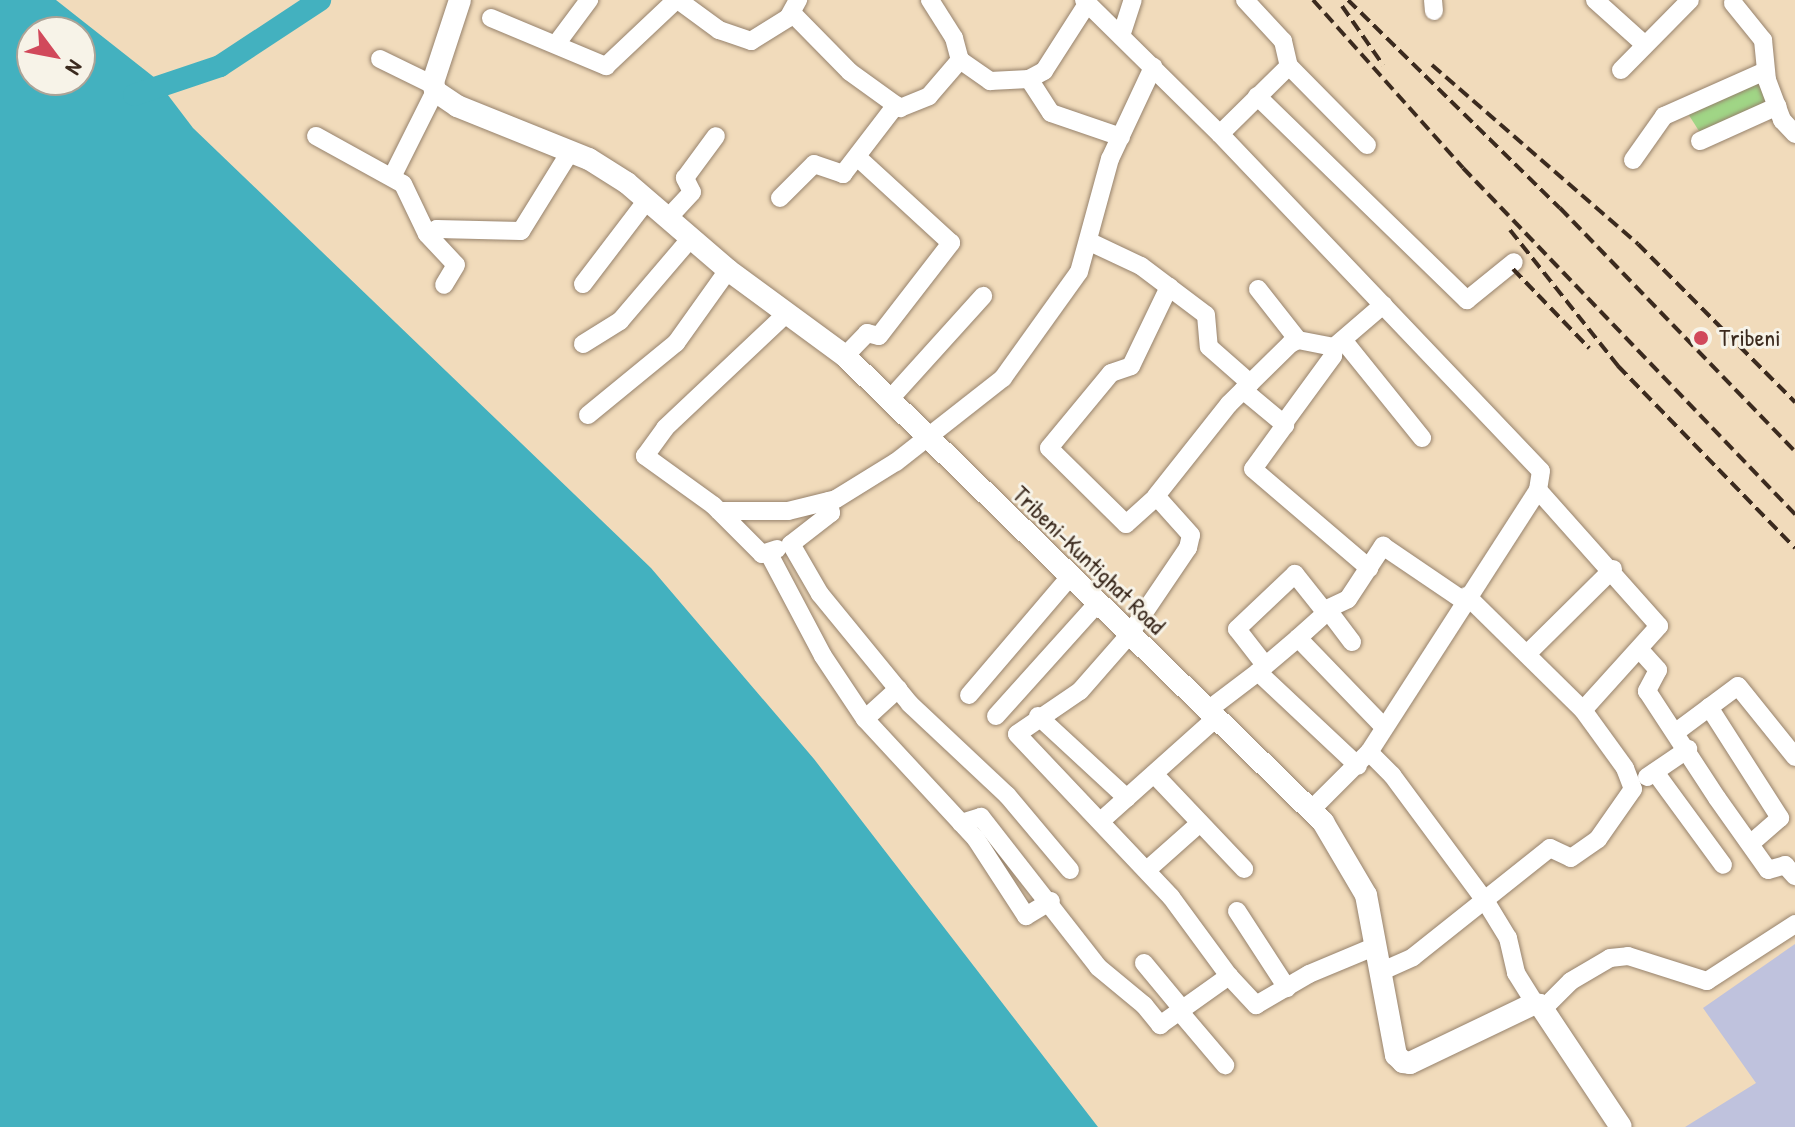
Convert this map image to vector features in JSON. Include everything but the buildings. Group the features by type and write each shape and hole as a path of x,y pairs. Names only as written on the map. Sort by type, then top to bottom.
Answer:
{"main road":[{"path":"434,88 460,0"},
{"name":"Tribeni-Kuntighat Road","path":"434,88 457,106 570,152 647,200 728,270 845,356 1069,578 1311,810 1366,895 1396,1055 1403,1062 1410,1063 1540,1007"},
{"path":"1540,1007 1621,1127"}],"street":[{"path":"557,43 589,0"},
{"path":"491,18 606,66 677,0 742,41 755,40 796,7 850,72 896,105 916,105 960,60"},
{"path":"930,0 954,38 960,60 986,80 1029,79 1050,66 1086,2 1220,134 1539,468 1538,490 1364,759 1311,810"},
{"path":"1121,36 1133,0"},
{"path":"1245,0 1283,41 1289,66 1367,145"},
{"path":"1595,0 1644,44"},
{"path":"1621,70 1690,0"},
{"path":"1732,1 1763,40 1768,59 1765,71 1778,106 1795,134"},
{"path":"380,59 434,88 393,175"},
{"path":"1220,134 1289,66"},
{"path":"719,511 788,511 829,501 896,462 1015,366 1079,272 1090,242 1110,159 1153,67"},
{"path":"1633,160 1664,116 1765,71"},
{"path":"1029,79 1051,113 1121,137"},
{"path":"1257,96 1467,300 1514,262"},
{"path":"780,198 810,165 819,164 840,176 896,105"},
{"path":"1700,141 1778,106"},
{"path":"316,136 393,175 403,184 427,234 456,265 444,285"},
{"path":"668,218 692,192 685,178 716,136"},
{"path":"427,234 437,229 521,231 570,152"},
{"path":"845,356 867,333 879,336 951,243 857,157"},
{"path":"583,284 647,200"},
{"path":"583,344 620,321 691,238"},
{"path":"1090,242 1126,257 1206,315 1209,347 1284,423"},
{"path":"588,415 676,343 728,270"},
{"path":"1169,287 1131,366 1111,373 1049,448 1126,524 1155,498 1246,387 1298,340 1339,343 1422,438"},
{"path":"1258,289 1298,340"},
{"path":"890,399 983,296"},
{"path":"1369,568 1253,469 1339,343 1383,305"},
{"path":"787,313 665,428 646,453 646,458 719,511 762,554 769,554 791,542 831,513 829,501"},
{"path":"1538,490 1613,569 1659,629 1583,710"},
{"path":"1155,498 1188,530 1191,544 1129,635 1080,691 1038,716 1017,737 1102,820 1147,870 1229,976 1256,1005 1376,946"},
{"path":"791,542 820,594 898,689 1007,795 1070,870"},
{"path":"1102,820 1327,609 1348,599 1385,546 1466,598 1527,654 1583,710 1633,785"},
{"path":"769,554 823,656 865,719 961,823 1026,916 1051,901"},
{"path":"1527,654 1613,569"},
{"path":"1352,642 1297,575 1291,576 1237,629 1262,668 1364,759 1392,775 1486,902 1508,938 1516,973 1540,1007 1581,974 1610,958 1628,956 1707,981 1795,924"},
{"path":"969,695 1069,578"},
{"path":"996,716 1097,604"},
{"path":"1298,638 1384,727"},
{"path":"1640,650 1658,670 1647,691 1769,871 1785,865 1795,876"},
{"path":"1676,732 1738,686 1795,757"},
{"path":"865,719 898,689"},
{"path":"1709,707 1780,818 1751,843"},
{"path":"1038,716 1127,798"},
{"path":"1380,972 1413,957 1486,902 1550,848 1571,858 1602,836 1633,785 1688,749"},
{"path":"1655,772 1723,865"},
{"path":"1154,774 1244,869"},
{"path":"961,823 981,817 1051,901 1098,967 1144,1005 1160,1025 1229,976"},
{"path":"1147,870 1200,823"},
{"path":"1237,911 1287,988"},
{"path":"1144,963 1225,1065"}],"shaded area":[{"path":"1795,944 1795,1127 1685,1127 1756,1083 1703,1008"}],"green space":[{"path":"1758,77 1768,110 1706,142 1685,109"}],"water":[{"path":"0,0 56,0 76,16 16,16 16,96 96,96 96,32 155,78 193,128 651,568 814,759 1098,1127 0,1127"}],"waterway":[{"path":"134,95 220,66 320,0"}],"railway":[{"path":"1313,0 1463,168 1795,514"},
{"path":"1348,0 1560,208 1795,451"},
{"path":"1342,6 1383,65"},
{"path":"1432,65 1638,244 1795,402"},
{"path":"1510,230 1618,366 1795,548"},
{"path":"1513,269 1589,348"}],"place":[{"name":"Tribeni","path":"1701,338"}]}
